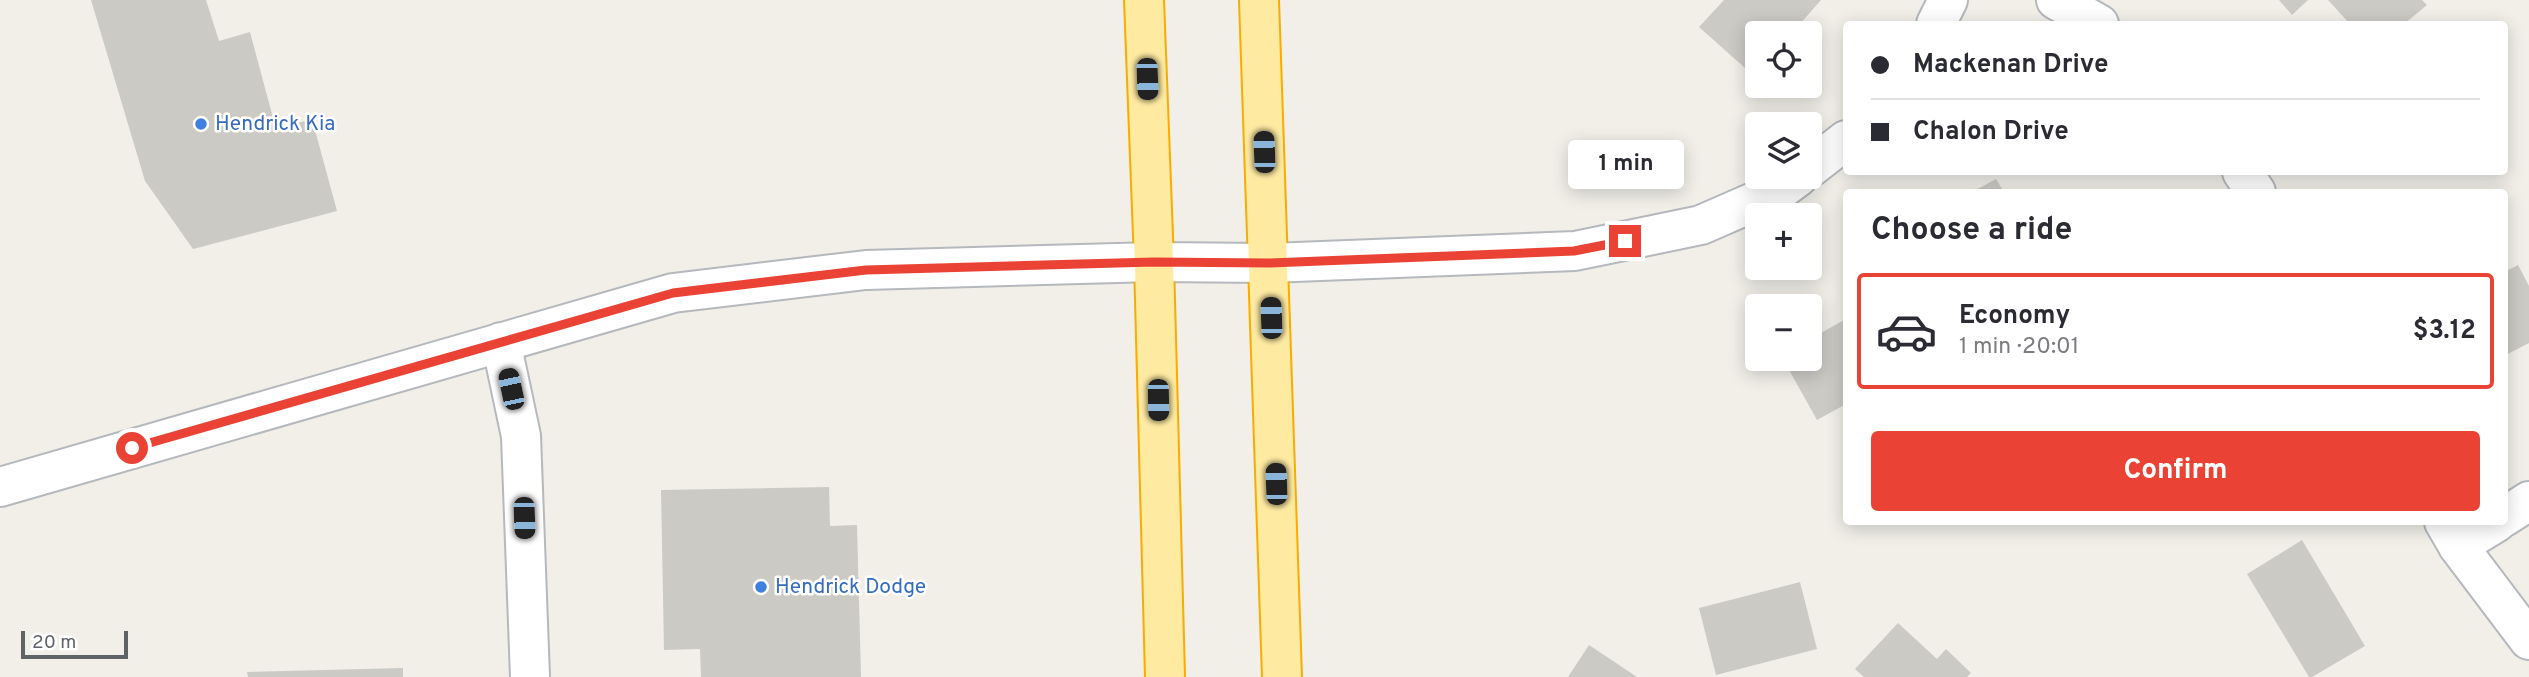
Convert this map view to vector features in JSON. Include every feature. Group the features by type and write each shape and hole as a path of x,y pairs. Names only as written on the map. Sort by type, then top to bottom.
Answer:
{"highway":[{"path":"1144,0 1165,677"},
{"path":"1259,0 1282,677"}],"street":[{"path":"1938,21 1948,0"},
{"path":"2056,0 2094,21"},
{"path":"1822,159 1843,143"},
{"path":"0,486 673,293 866,270 1154,262 1269,263 1574,251 1700,225 1782,189"},
{"path":"501,342 521,436 530,677"},
{"path":"2508,514 2529,501"},
{"path":"2486,525 2451,534 2529,640"}],"building":[{"name":"Hendrick Kia","path":"91,0 206,0 219,41 250,32 276,129 312,119 337,211 193,249 145,181"},
{"path":"1724,0 1821,0 1803,21 1745,21 1745,68 1699,27"},
{"path":"2279,0 2308,0 2292,15"},
{"path":"2328,0 2422,0 2427,5 2408,21 2347,21"},
{"path":"1996,179 2002,189 1978,189"},
{"path":"2518,265 2529,286 2529,343 2508,354 2508,270"},
{"path":"1843,321 1843,406 1817,420 1790,371 1822,371 1822,332"},
{"name":"Hendrick Dodge","path":"829,487 830,526 857,525 861,677 701,677 700,649 664,650 661,490"},
{"path":"2302,540 2365,646 2312,677 2309,677 2247,574"},
{"path":"1800,582 1817,649 1716,675 1699,608"},
{"path":"1898,623 1937,659 1946,649 1971,673 1967,677 1864,677 1855,669"},
{"path":"1589,645 1637,677 1568,677"},
{"path":"403,668 403,677 248,677 247,672"}],"place":[{"name":"Hendrick Kia","path":"201,124"},
{"name":"Hendrick Dodge","path":"761,587"}],"route":[{"path":"132,448 673,293 866,270 1154,262 1269,263 1574,251 1625,241"}]}
